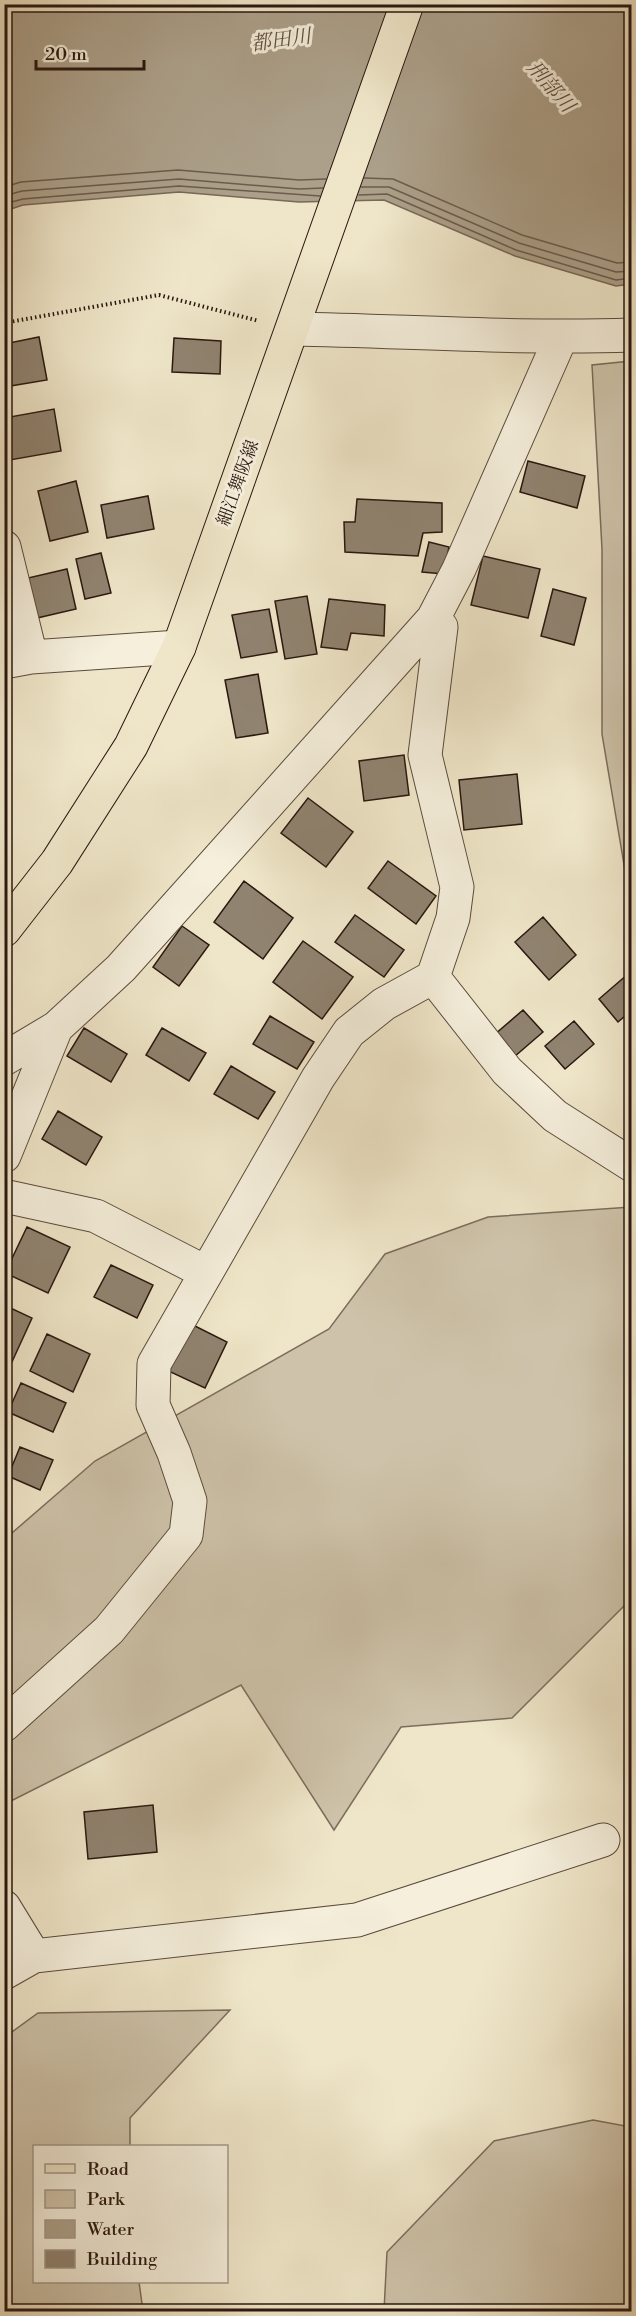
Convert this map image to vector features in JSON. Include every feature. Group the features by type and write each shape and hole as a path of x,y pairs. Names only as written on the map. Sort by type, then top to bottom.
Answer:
{"main road":[{"name":"細江舞阪線","path":"4,930 57,861 131,746 179,647 407,4"}],"street":[{"path":"293,329 478,332 561,337 632,335"},
{"path":"4,1059 56,1028 122,968 433,619 459,569 561,337"},
{"path":"4,547 18,659 179,647"},
{"path":"4,1725 109,1630 186,1535 190,1501 174,1453 153,1405 154,1364 318,1078 349,1032 384,1004 433,977 453,918 457,887 425,755 441,627 433,619"},
{"path":"433,977 507,1071 555,1116 632,1165"},
{"path":"4,1156 56,1028"},
{"path":"4,1196 96,1216 205,1272"},
{"path":"4,1973 34,1956 357,1920 603,1840"},
{"path":"4,1907 34,1956"}],"path":[{"path":"4,323 159,295 293,329"}],"green space":[{"path":"632,361 631,906 602,734 602,549 592,365"},
{"path":"631,1207 631,1599 512,1718 401,1727 334,1830 241,1685 5,1804 5,1539 95,1461 329,1329 385,1254 488,1217"},
{"path":"230,2010 130,2118 130,2145 33,2145 33,2283 139,2283 143,2311 5,2311 5,2037 38,2013"},
{"path":"593,2120 631,2127 631,2311 384,2311 387,2252 494,2141"}],"water":[{"path":"4,5 631,5 631,284 616,286 515,256 384,200 299,202 179,192 23,205 5,211"}],"building":[{"path":"39,337 47,380 4,387 4,344"},
{"path":"174,338 221,341 220,374 172,372"},
{"path":"54,409 61,451 10,460 4,418"},
{"path":"528,461 585,476 577,508 520,492"},
{"path":"76,481 88,532 50,541 38,491"},
{"path":"148,496 154,529 107,538 101,505"},
{"path":"357,499 442,503 442,532 423,533 418,556 345,552 344,522 355,522"},
{"path":"429,542 449,547 444,574 422,572"},
{"path":"101,553 111,593 85,599 76,559"},
{"path":"483,556 540,569 528,618 471,605"},
{"path":"67,569 76,609 37,618 28,578"},
{"path":"553,589 586,598 574,645 541,636"},
{"path":"307,596 317,654 285,659 275,601"},
{"path":"329,599 385,605 384,636 351,633 347,650 321,647"},
{"path":"269,609 277,652 241,658 232,615"},
{"path":"258,674 268,733 236,738 225,680"},
{"path":"404,755 409,795 364,801 359,761"},
{"path":"517,774 522,824 464,830 459,780"},
{"path":"308,798 353,832 326,867 281,833"},
{"path":"388,861 436,896 416,924 368,888"},
{"path":"244,881 293,918 263,959 214,922"},
{"path":"355,915 404,950 384,977 335,942"},
{"path":"543,917 576,955 549,980 515,942"},
{"path":"182,926 209,945 179,986 153,967"},
{"path":"303,941 353,977 322,1019 273,982"},
{"path":"628,974 632,978 632,1010 618,1022 599,999"},
{"path":"523,1010 543,1032 514,1057 494,1035"},
{"path":"270,1016 314,1042 297,1069 253,1044"},
{"path":"574,1021 594,1044 565,1069 545,1046"},
{"path":"84,1028 127,1054 111,1082 67,1056"},
{"path":"162,1028 206,1053 189,1081 146,1055"},
{"path":"231,1066 275,1092 258,1119 214,1094"},
{"path":"58,1111 102,1137 86,1165 42,1139"},
{"path":"27,1227 70,1247 48,1293 5,1273"},
{"path":"111,1265 153,1285 137,1318 94,1297"},
{"path":"4,1305 32,1318 11,1364 4,1361"},
{"path":"185,1321 227,1342 205,1388 162,1368"},
{"path":"47,1334 90,1354 73,1392 30,1371"},
{"path":"21,1383 66,1403 53,1432 8,1412"},
{"path":"20,1447 53,1460 40,1490 8,1476"},
{"path":"153,1805 157,1852 88,1859 84,1812"}],"water label":[{"name":"都田川","path":"281,41"},
{"name":"刑部川","path":"550,87"}]}
